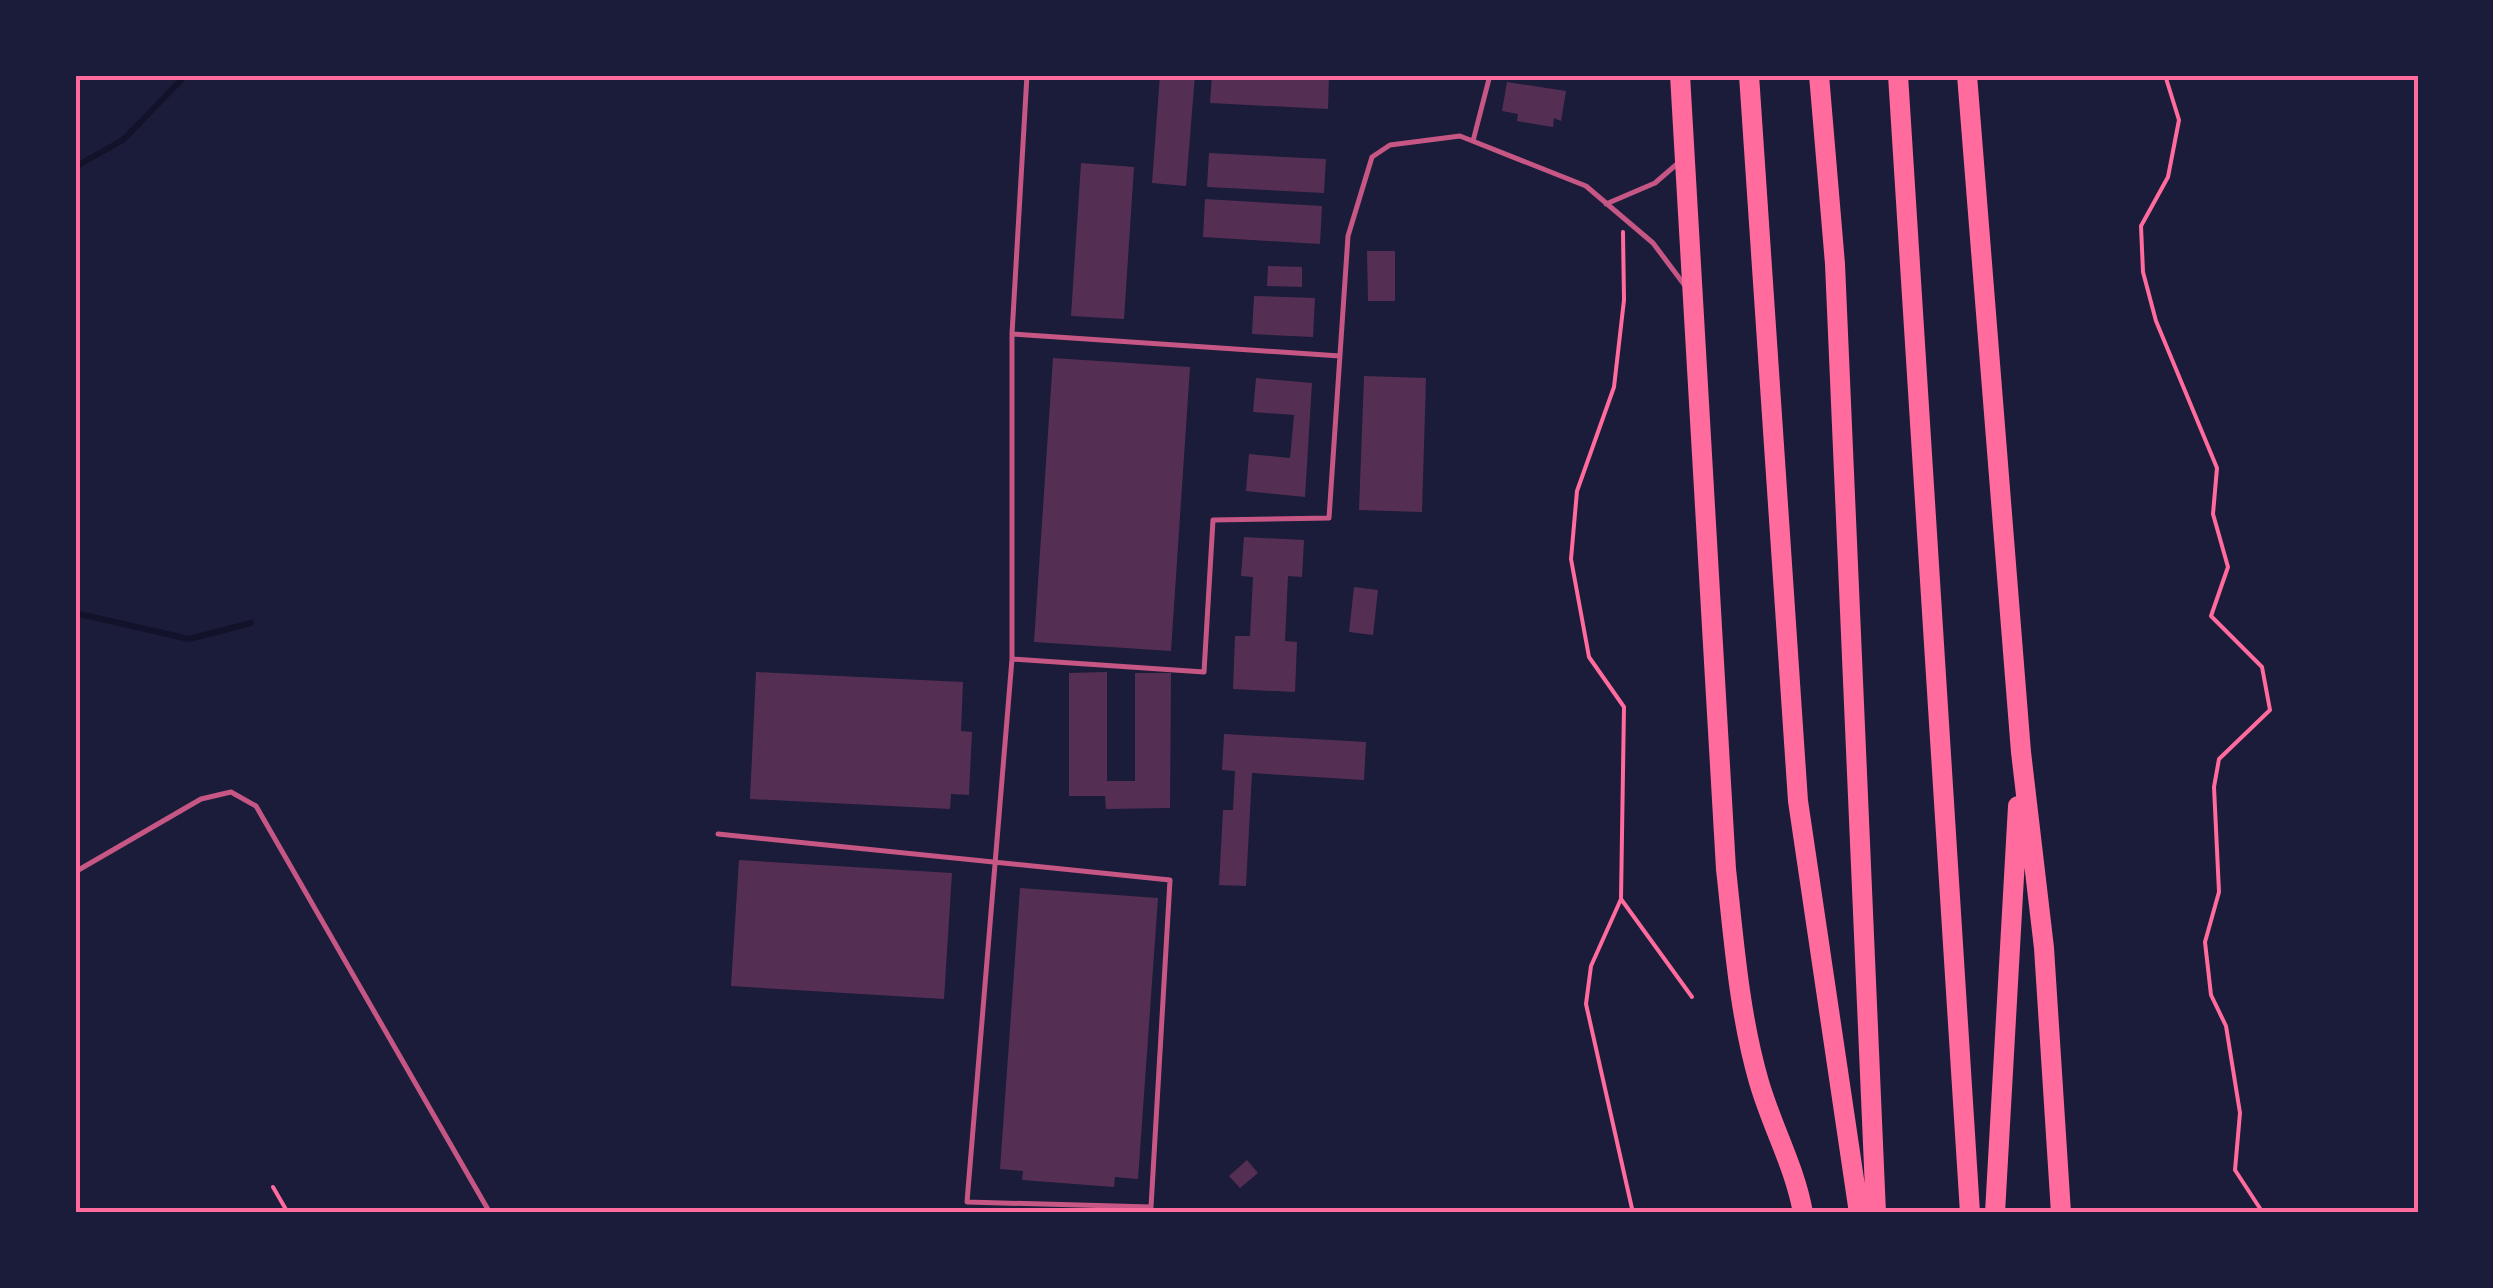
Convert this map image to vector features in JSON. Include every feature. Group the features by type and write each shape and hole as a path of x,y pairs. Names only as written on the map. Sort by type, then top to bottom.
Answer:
{"highway":[{"path":"1680,75 1726,869 1738,987 1759,1083 1798,1185 1803,1213"},
{"path":"1749,75 1798,801 1859,1213"},
{"path":"1819,75 1835,264 1876,1213"},
{"path":"1898,75 1970,1213"},
{"path":"1967,75 2021,752 2044,948 2060,1213"},
{"path":"1995,1213 2021,752"}],"lane":[{"path":"718,834 995,862 1170,880 1151,1207 968,1202 995,862 1012,659 1012,334 1027,75"},
{"path":"1473,141 1490,75"},
{"path":"1012,659 1204,672 1213,520 1329,518 1348,236 1372,157 1390,144 1460,136 1586,186 1654,244 1693,296"},
{"path":"1606,204 1654,183 1683,159"},
{"path":"1012,334 1340,356"},
{"path":"75,872 201,799 230,792 256,806 490,1213"}],"path":[{"path":"2165,75 2179,120 2168,177 2141,226 2143,272 2156,321 2217,468 2213,514 2228,568 2212,616 2262,667 2270,710 2219,760 2214,787 2219,892 2205,942 2210,995 2226,1026 2240,1113 2235,1170 2263,1213"},
{"path":"1622,218 1624,300 1614,388 1577,491 1571,559 1589,656 1624,707 1621,899 1591,966 1586,1004 1633,1213"},
{"path":"1621,899 1692,997"},
{"path":"273,1187 288,1213"}],"building":[{"path":"1160,75 1195,75 1186,186 1152,183"},
{"path":"1212,75 1329,75 1328,109 1210,103"},
{"path":"1507,82 1566,91 1561,121 1554,118 1553,127 1517,121 1518,114 1502,111"},
{"path":"1209,153 1326,159 1324,193 1207,187"},
{"path":"1081,163 1134,167 1124,319 1071,316"},
{"path":"1205,199 1322,206 1320,244 1203,237"},
{"path":"1367,251 1395,251 1395,301 1368,301"},
{"path":"1268,266 1302,267 1302,287 1267,286"},
{"path":"1254,296 1315,298 1313,337 1252,334"},
{"path":"1053,358 1190,367 1171,651 1034,642"},
{"path":"1364,376 1426,378 1422,512 1359,510"},
{"path":"1256,378 1312,383 1305,497 1246,491 1249,454 1290,458 1294,415 1253,412"},
{"path":"1244,537 1304,540 1302,577 1288,576 1285,641 1297,642 1295,692 1233,689 1235,636 1250,636 1253,577 1241,576"},
{"path":"1354,587 1378,590 1373,635 1349,632"},
{"path":"756,672 963,682 961,731 972,732 969,795 951,794 950,809 750,799"},
{"path":"1107,672 1107,781 1135,781 1135,673 1171,673 1170,808 1106,809 1105,796 1069,796 1069,673"},
{"path":"1224,734 1366,742 1364,780 1252,773 1246,886 1219,885 1223,810 1233,810 1235,771 1222,770"},
{"path":"739,860 952,873 944,999 731,986"},
{"path":"1020,888 1158,898 1138,1179 1115,1177 1114,1187 1022,1180 1023,1171 1000,1169"},
{"path":"1247,1160 1258,1173 1240,1188 1229,1176"}],"waterway":[{"path":"75,167 123,140 186,75"},
{"path":"75,613 189,639 251,623"}]}
